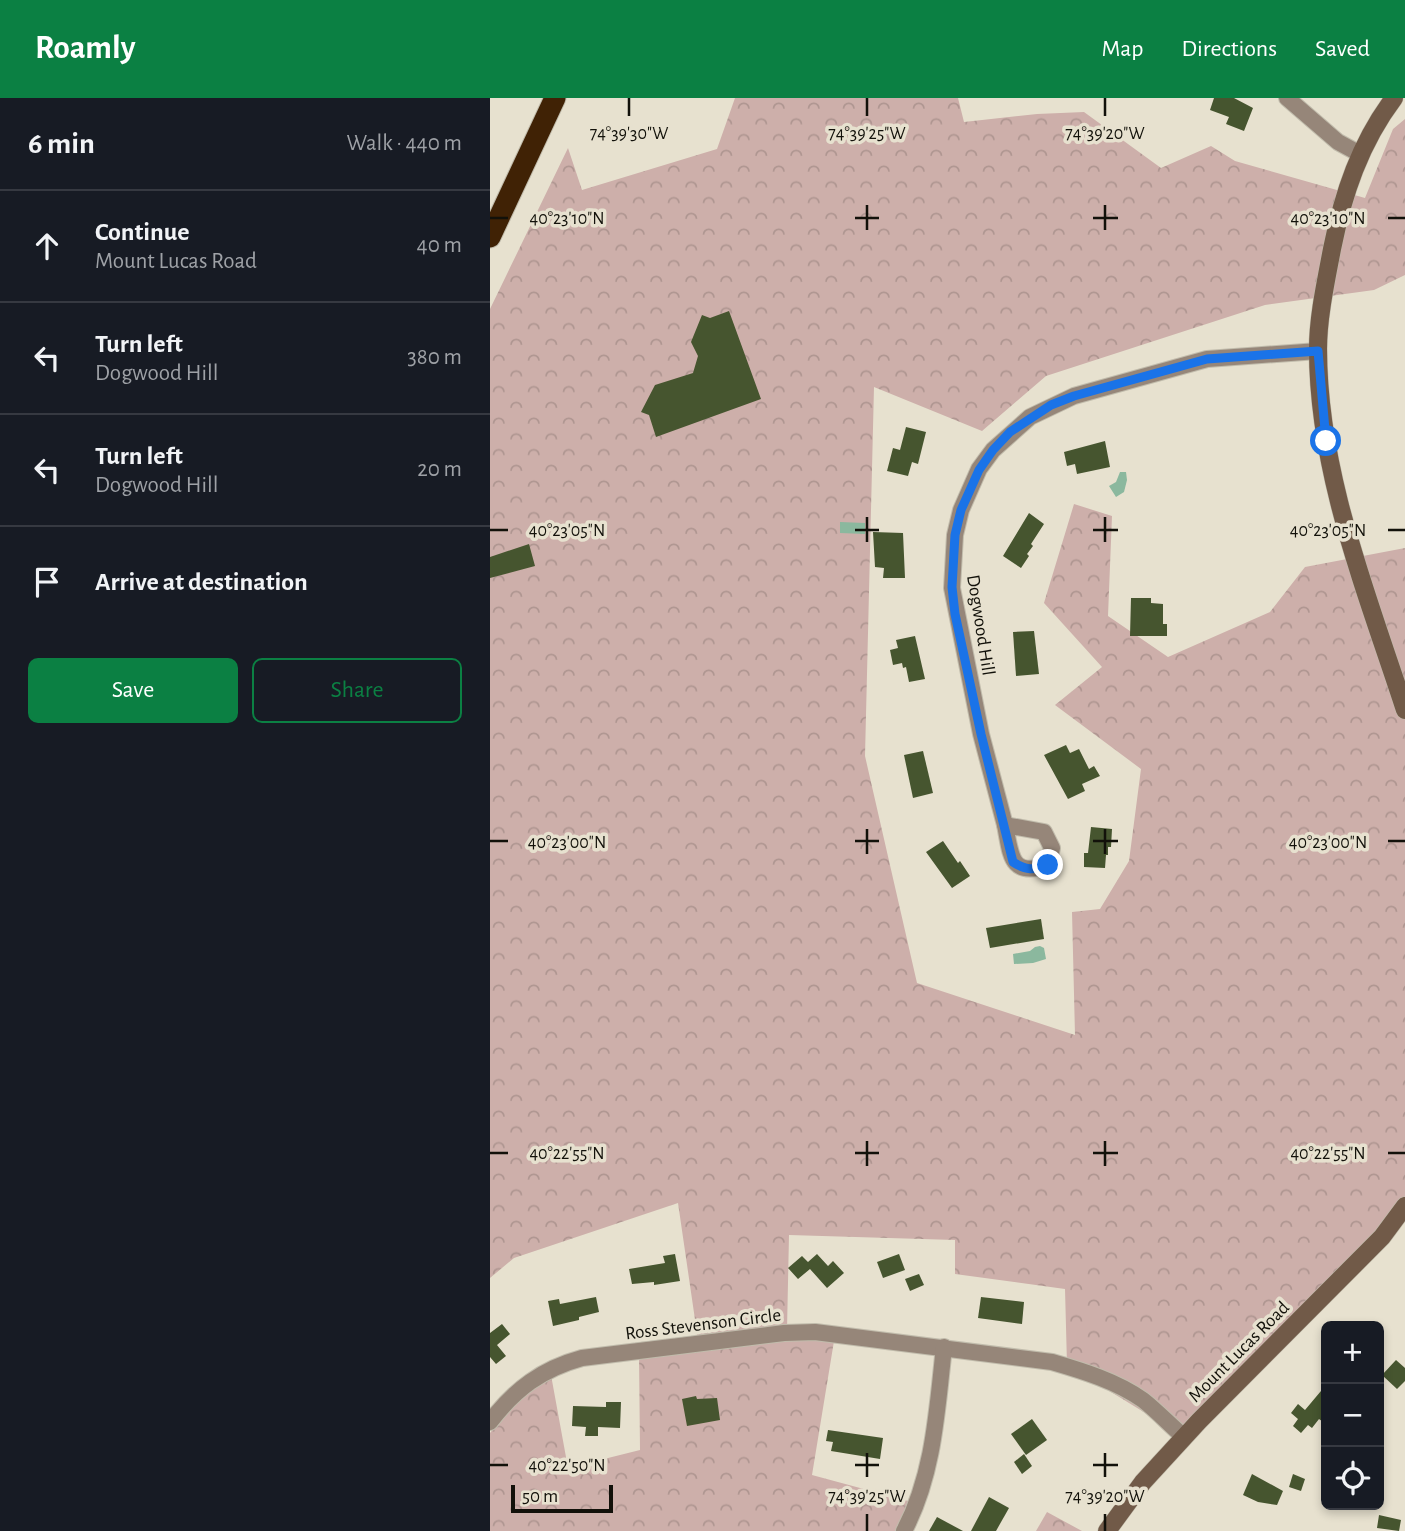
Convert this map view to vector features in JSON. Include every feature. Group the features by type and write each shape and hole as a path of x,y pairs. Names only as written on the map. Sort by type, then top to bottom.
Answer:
{"highway":[{"path":"490,237 555,98"}],"street":[{"path":"1287,98 1338,142 1360,154"},
{"path":"1394,98 1360,154 1338,218 1328,270 1318,351 1326,441 1340,510 1405,710"},
{"name":"Dogwood Hill","path":"1005,825 981,734 955,614 952,587 955,535 961,510 979,470 1010,432 1051,405 1074,396 1207,359 1318,351"},
{"name":"Mount Lucas Road","path":"1107,1531 1143,1482 1184,1437 1382,1237 1405,1206"},
{"name":"Ross Stevenson Circle","path":"490,1422 506,1401 524,1385 542,1373 582,1358 784,1333 815,1332 1052,1362 1081,1370 1143,1401 1184,1437"},
{"path":"905,1531 920,1495 931,1457 944,1347"}],"green space":[{"path":"735,98 958,98 964,122 1084,112 1161,168 1211,146 1235,161 1365,198 1393,129 1405,119 1405,275 1374,290 1265,305 1046,376 982,431 874,387 865,756 917,983 1075,1035 1072,912 1100,909 1129,861 1141,769 1055,705 1102,667 1044,603 1074,504 1112,516 1108,616 1168,657 1270,612 1305,567 1405,548 1405,1203 1191,1441 1067,1365 1065,1289 955,1274 955,1240 789,1235 787,1330 835,1335 812,1475 923,1505 909,1531 490,1531 490,1433 519,1397 551,1375 568,1468 640,1450 639,1355 699,1347 678,1203 514,1258 490,1278 490,309 568,148 582,190 717,149"},
{"path":"1047,1512 1082,1531 1036,1531"}],"shaded area":[{"path":"1120,472 1126,472 1127,480 1124,492 1116,497 1109,486 1116,482"},
{"path":"840,522 865,523 865,534 840,533"},
{"path":"1040,946 1044,948 1046,959 1014,964 1013,954"}],"building":[{"path":"1214,98 1234,98 1253,108 1244,131 1226,124 1229,117 1210,110"},
{"path":"729,311 761,399 656,437 649,415 641,412 655,385 693,373 698,356 691,342 702,315 710,318"},
{"path":"906,427 926,432 918,464 912,462 908,476 887,471 893,448 900,450"},
{"path":"1105,441 1110,467 1077,474 1075,464 1067,466 1064,452"},
{"path":"1029,513 1044,524 1031,544 1033,546 1027,554 1029,556 1021,568 1003,556"},
{"path":"873,532 903,533 905,578 883,578 884,568 875,567"},
{"path":"529,544 535,566 490,578 490,557"},
{"path":"1131,598 1151,598 1151,603 1163,604 1163,624 1167,624 1167,636 1130,636"},
{"path":"1034,631 1039,674 1016,676 1013,632"},
{"path":"915,636 925,679 909,682 906,667 903,668 902,663 893,665 890,650 898,648 896,640"},
{"path":"1066,745 1070,753 1079,749 1089,769 1094,766 1100,776 1082,784 1085,791 1068,799 1044,755"},
{"path":"923,751 933,793 913,798 904,755"},
{"path":"1091,827 1112,829 1111,847 1108,847 1105,868 1084,867 1084,853 1088,853"},
{"path":"943,841 970,876 952,888 926,852"},
{"path":"1041,919 1044,939 990,948 986,928"},
{"path":"675,1254 680,1281 654,1285 654,1282 632,1284 629,1269 665,1263 663,1256"},
{"path":"817,1254 828,1266 833,1261 844,1273 827,1288 810,1269 798,1279 788,1268 802,1256 808,1262"},
{"path":"899,1254 905,1270 883,1278 877,1262"},
{"path":"919,1274 924,1285 910,1291 905,1279"},
{"path":"596,1297 599,1312 553,1326 548,1301 559,1299 560,1304"},
{"path":"981,1297 1024,1302 1022,1324 978,1318"},
{"path":"502,1324 510,1334 497,1345 506,1356 496,1364 490,1357 490,1333"},
{"path":"1396,1360 1405,1368 1405,1381 1397,1389 1384,1377 1384,1373"},
{"path":"1321,1391 1321,1420 1319,1419 1312,1428 1308,1425 1301,1433 1293,1426 1298,1419 1291,1413 1298,1404 1305,1410"},
{"path":"696,1396 697,1399 717,1398 720,1420 687,1426 682,1399"},
{"path":"606,1402 621,1402 620,1428 598,1427 598,1436 585,1436 586,1427 572,1426 573,1406 606,1407"},
{"path":"1032,1419 1047,1440 1026,1455 1011,1434"},
{"path":"828,1430 883,1438 880,1459 831,1451 833,1442 826,1441"},
{"path":"1024,1454 1032,1466 1022,1474 1014,1462"},
{"path":"1252,1474 1283,1491 1277,1505 1258,1502 1243,1495"},
{"path":"1293,1474 1305,1479 1301,1491 1289,1487"},
{"path":"989,1497 1009,1508 996,1531 971,1531"},
{"path":"1379,1515 1401,1520 1399,1531 1377,1528"},
{"path":"937,1517 963,1531 929,1531"}],"route":[{"path":"1048,865 1034,870 1022,868 1013,862 955,614 952,561 955,535 970,485 979,470 1010,432 1051,405 1185,363 1243,355 1318,351 1326,441"}]}
